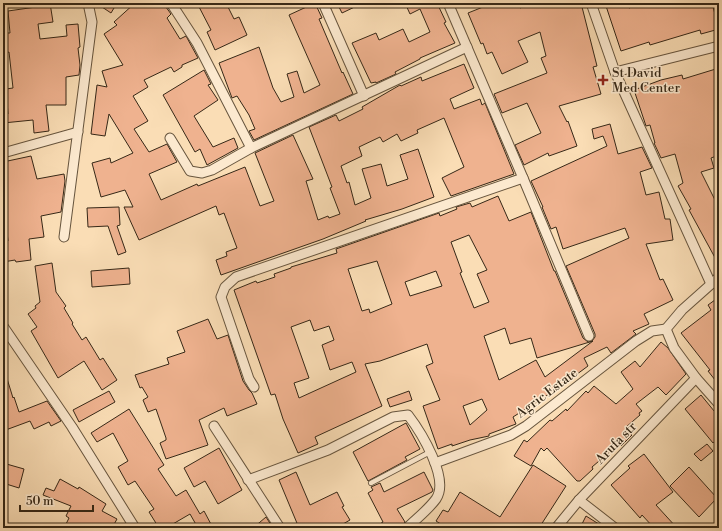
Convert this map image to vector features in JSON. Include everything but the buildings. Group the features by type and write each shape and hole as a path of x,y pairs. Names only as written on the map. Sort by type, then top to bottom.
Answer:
{"street":[{"path":"64,238 92,22 88,3"},
{"path":"171,3 197,43 251,148"},
{"path":"323,3 364,96"},
{"path":"448,3 589,336"},
{"path":"591,3 615,72 711,284"},
{"path":"615,72 719,46"},
{"path":"170,138 190,171 202,173 212,170 251,148 467,47"},
{"path":"3,153 78,132"},
{"path":"254,387 249,379 221,297 225,287 236,277 523,178"},
{"path":"719,277 682,310 666,329 674,348 696,378 719,404"},
{"path":"3,326 72,427 130,525"},
{"name":"Agric Estate","path":"435,463 511,435 526,426 636,341 652,331 666,329"},
{"name":"Arufa str","path":"556,528 579,500 696,378"},
{"path":"248,480 328,450 393,417 408,415 417,427 430,452 440,481 437,498 407,528"},
{"path":"214,426 280,528"},
{"path":"579,500 615,528"}],"lane":[{"path":"371,483 430,452"}],"place":[{"name":"St David Med Center","path":"603,80"}]}
